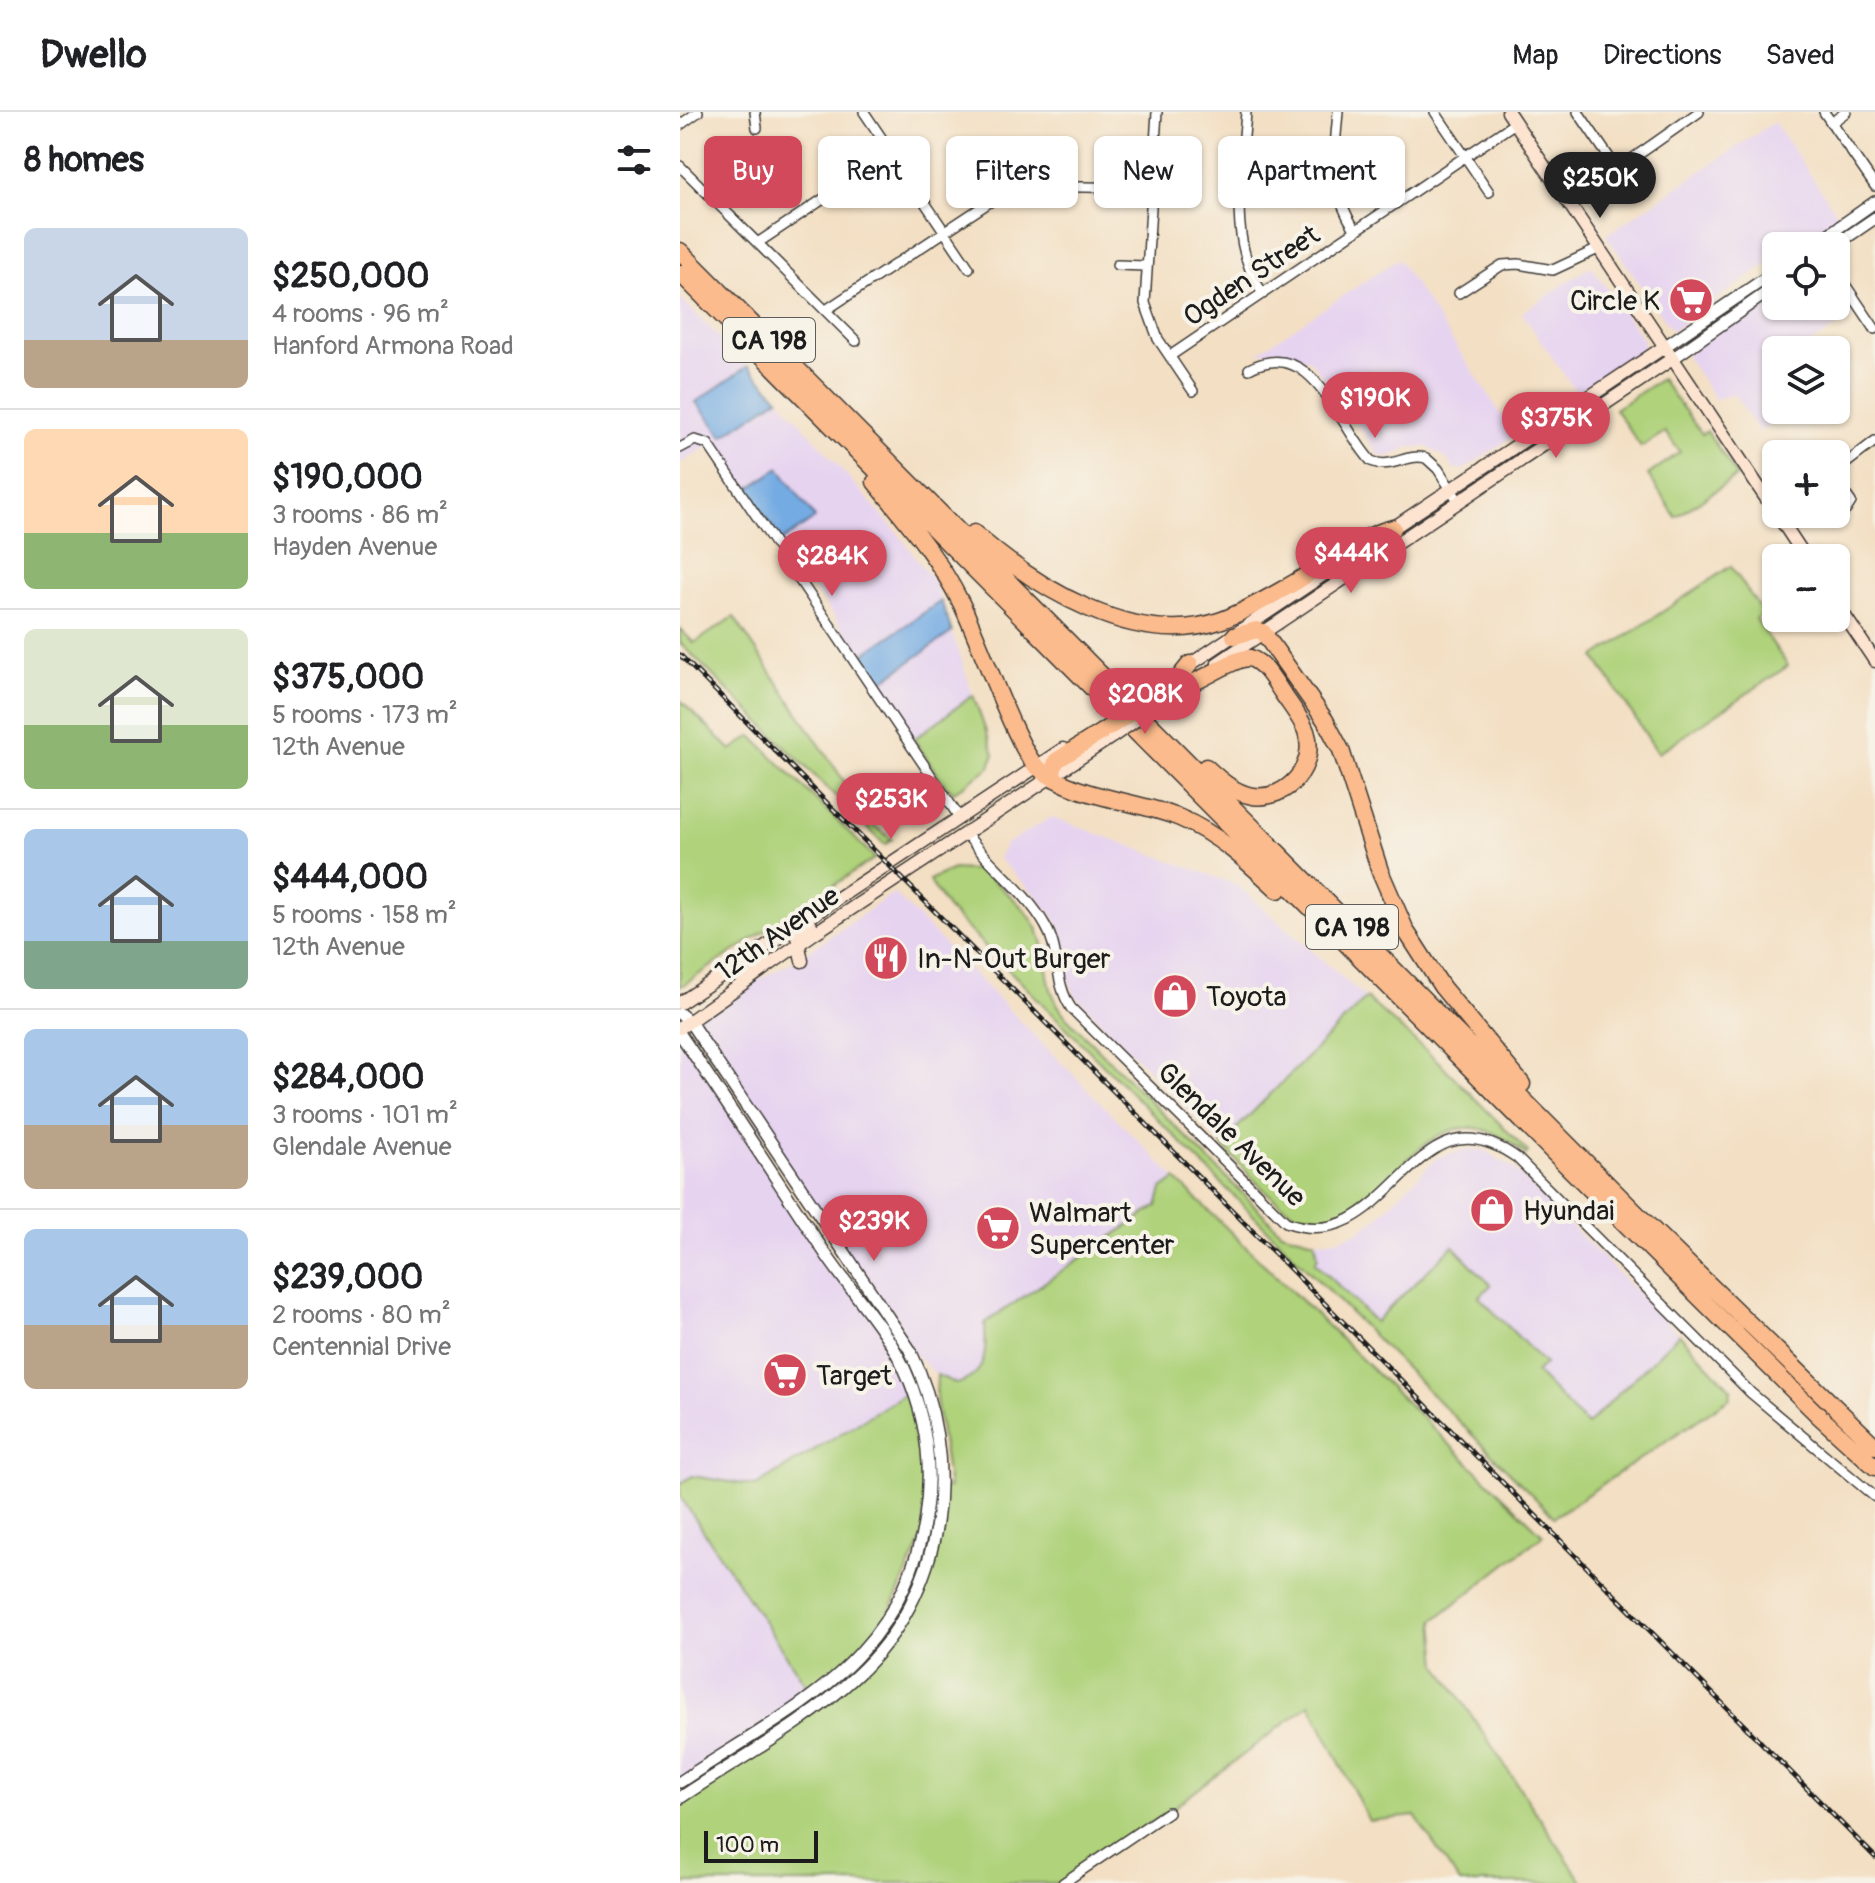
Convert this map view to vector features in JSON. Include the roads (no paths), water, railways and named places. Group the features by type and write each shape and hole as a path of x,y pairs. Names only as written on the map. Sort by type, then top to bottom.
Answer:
{"highway":[{"name":"CA 198","path":"680,251 1581,1157 1875,1446"},
{"name":"CA 198","path":"680,273 1425,1024 1819,1416 1875,1467"},
{"path":"824,418 941,566 989,663 1026,753 1036,766 1066,785 1178,818 1219,840 1425,1024"},
{"path":"858,429 1021,573 1067,599 1147,626 1178,628 1222,620 1288,587 1374,533 1393,528"},
{"path":"1234,636 1257,630 1263,632 1325,720 1341,750 1380,871 1400,920 1425,963 1581,1157"},
{"path":"1123,696 1168,730 1237,791 1268,796 1287,788 1298,778 1308,757 1306,731 1262,665 1243,658 1206,680 1184,686"},
{"path":"1052,776 1051,768 1056,761 1151,700 1177,680 1190,664"}],"main road":[{"path":"1511,118 1762,492"},
{"path":"1190,664 1451,489 1668,353"},
{"path":"1151,700 1184,686 1459,502 1668,353"},
{"path":"1850,624 1875,661"},
{"name":"12th Avenue","path":"680,1003 1036,766 1108,729"},
{"name":"12th Avenue","path":"682,1025 1052,776"},
{"path":"919,866 925,849 954,830 959,817"},
{"path":"802,961 797,936 851,898 862,882"}],"street":[{"path":"680,125 698,112"},
{"path":"755,112 757,128"},
{"path":"864,112 880,136"},
{"path":"1155,136 1157,112"},
{"path":"1246,112 1239,237 1245,266 1263,294"},
{"path":"1338,112 1334,185 1344,213 1356,231"},
{"path":"1435,112 1489,192"},
{"path":"1578,112 1617,169"},
{"path":"1824,112 1875,186"},
{"path":"1831,123 1846,112"},
{"path":"1568,204 1693,114"},
{"name":"Ogden Street","path":"1170,356 1466,157 1511,118"},
{"path":"680,166 856,341"},
{"path":"826,310 1014,186 1094,187"},
{"path":"1834,232 1875,202"},
{"path":"759,242 818,203"},
{"path":"928,208 969,268"},
{"path":"1149,208 1146,311 1193,391"},
{"path":"1850,235 1875,218"},
{"path":"1459,293 1502,265 1518,264 1553,270 1598,249"},
{"path":"1117,265 1145,266"},
{"path":"1668,353 1762,282"},
{"path":"1850,292 1874,327"},
{"path":"1668,353 1762,295"},
{"path":"1249,369 1277,360 1299,365 1316,381 1371,461 1390,465 1408,457 1426,458 1459,502"},
{"path":"680,448 695,440 708,444 959,817"},
{"path":"1850,460 1875,441"},
{"name":"Glendale Avenue","path":"967,835 1044,923 1053,946 1057,979 1071,1008 1286,1222 1308,1228 1338,1226 1370,1208 1434,1148 1462,1139 1490,1141 1517,1158 1751,1393 1875,1497"},
{"path":"682,1025 828,1257 891,1344 912,1389 927,1459 929,1499 917,1556 893,1609 888,1632 857,1668 855,1677"},
{"path":"680,1798 817,1707 878,1654 905,1615 934,1541 942,1463 933,1410 910,1350 682,1025"},
{"path":"680,1782 827,1684 861,1652 893,1609"},
{"path":"1063,1883 1168,1812"}],"water":[{"path":"748,366 779,398 723,436 696,402"},
{"path":"779,468 815,518 782,541 747,490"},
{"path":"941,601 952,632 878,684 861,656"}],"railway":[{"path":"680,655 1875,1857"}],"place":[{"name":"Circle K","path":"1691,300"},
{"name":"In-N-Out Burger","path":"886,958"},
{"name":"Toyota","path":"1175,996"},
{"name":"Hyundai","path":"1492,1210"},
{"name":"Walmart Supercenter","path":"998,1228"},
{"name":"Target","path":"785,1375"}]}
